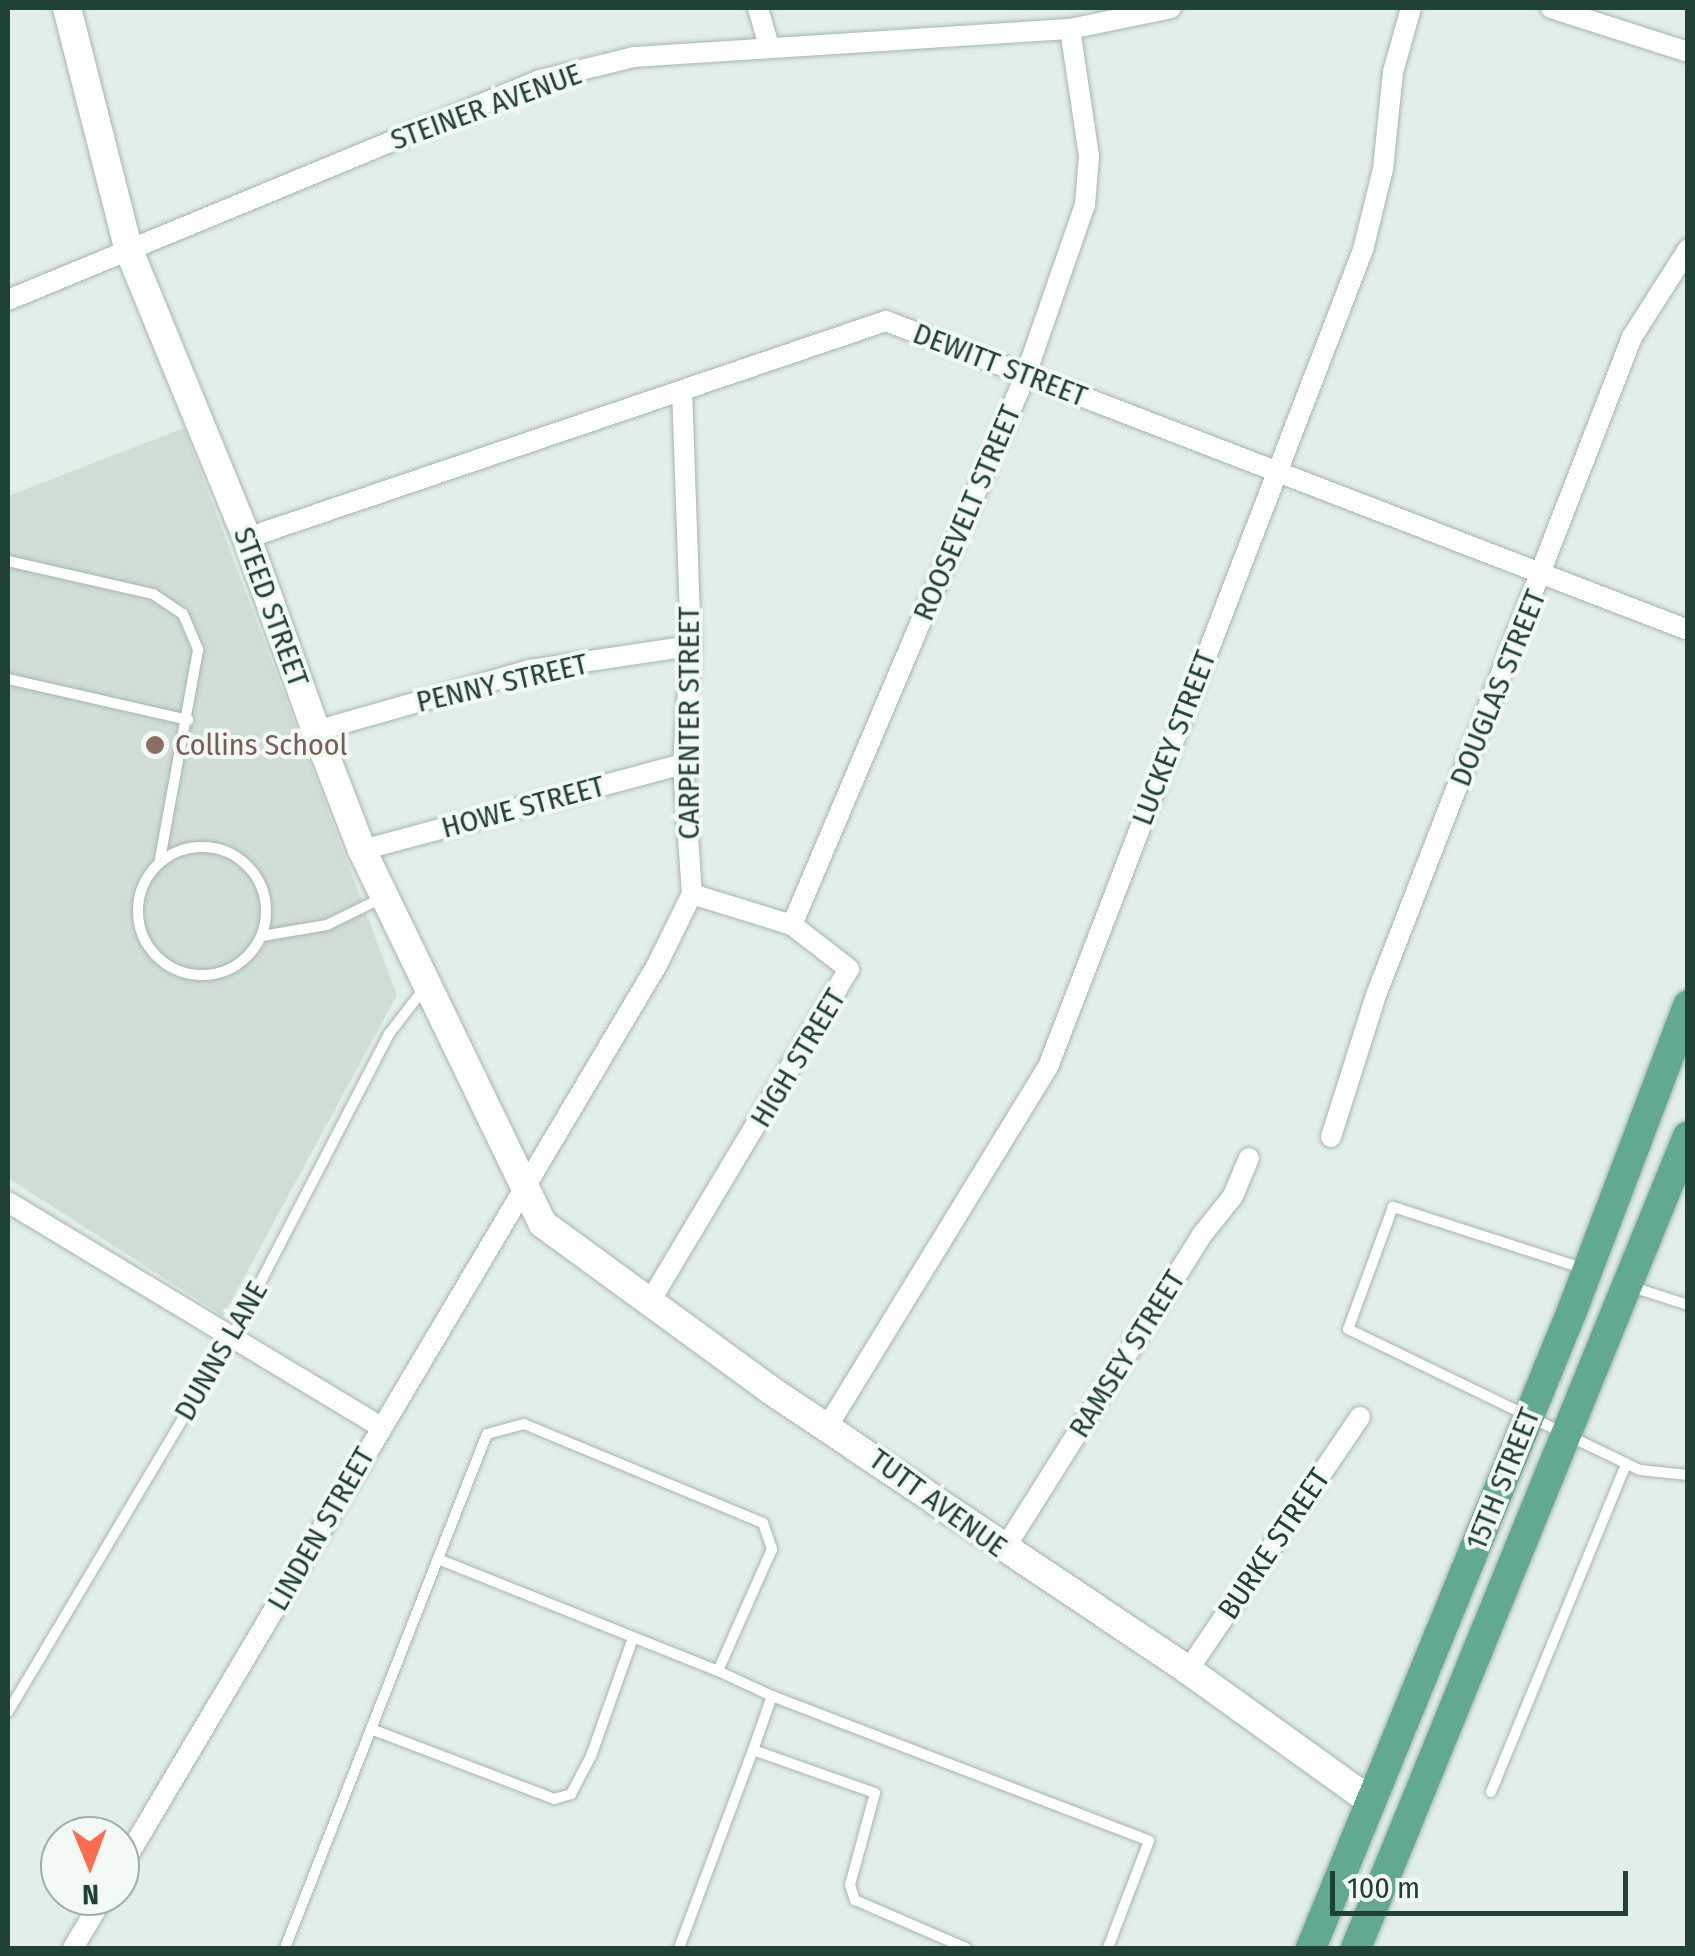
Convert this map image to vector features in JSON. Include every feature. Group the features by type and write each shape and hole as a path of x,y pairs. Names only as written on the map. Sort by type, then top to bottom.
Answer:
{"main road":[{"name":"15TH STREET","path":"1310,1948 1588,1270 1688,1005"},
{"name":"15TH STREET","path":"1356,1948 1627,1285 1680,1180 1688,1136"}],"street":[{"name":"STEED STREET","path":"68,8 128,248 247,538 362,850 521,1189"},
{"path":"758,8 769,46"},
{"name":"STEINER AVENUE","path":"8,300 540,80 634,58 769,46 1070,29 1171,8"},
{"name":"LUCKEY STREET","path":"829,1424 1048,1067 1363,250 1382,170 1393,72 1411,8"},
{"path":"1551,8 1688,52"},
{"name":"ROOSEVELT STREET","path":"792,925 1026,374 1085,205 1088,156 1070,29"},
{"name":"DOUGLAS STREET","path":"1331,1137 1376,995 1544,572 1632,337 1688,249"},
{"name":"DEWITT STREET","path":"247,538 886,321 1688,630"},
{"name":"CARPENTER STREET","path":"521,1189 658,965 692,894 684,764 691,646 682,392"},
{"name":"PENNY STREET","path":"316,730 530,670 691,646"},
{"name":"HOWE STREET","path":"362,850 684,764"},
{"name":"HIGH STREET","path":"652,1298 849,969 792,925 692,894"},
{"name":"RAMSEY STREET","path":"1003,1552 1201,1236 1233,1196 1249,1158"},
{"name":"TUTT AVENUE","path":"521,1189 543,1224 652,1298 769,1388 829,1424 1003,1552 1188,1670 1370,1801"},
{"name":"LINDEN STREET","path":"140,1835 521,1189"},
{"path":"8,1202 234,1334 381,1427"},
{"name":"BURKE STREET","path":"1188,1670 1360,1417"},
{"path":"73,1948 92,1916"}],"lane":[{"path":"8,561 153,594 183,614 198,650 188,720 164,812 160,860 136,907 144,940 157,958 183,973 206,976 245,959 262,936 268,906 256,872 229,851 195,846 160,860"},
{"path":"8,679 188,720"},
{"path":"262,936 326,925 385,897"},
{"name":"DUNNS LANE","path":"8,1712 234,1334 390,1034 427,986"},
{"path":"1588,1270 1393,1207 1348,1330 1530,1414 1626,1464 1688,1476"},
{"path":"1627,1285 1687,1307"},
{"path":"285,1948 487,1434 524,1424 763,1523 772,1549 718,1671"},
{"path":"1492,1792 1626,1464"},
{"path":"438,1560 772,1696 1149,1841 1108,1948"},
{"path":"371,1728 554,1799 570,1794 592,1756 633,1638"},
{"path":"679,1948 772,1696"},
{"path":"754,1750 875,1793 850,1886 854,1900 966,1948"}],"shaded area":[{"name":"Collins School","path":"184,428 397,995 223,1316 8,1178 8,496"}],"place":[{"name":"Collins School","path":"155,745"}]}
